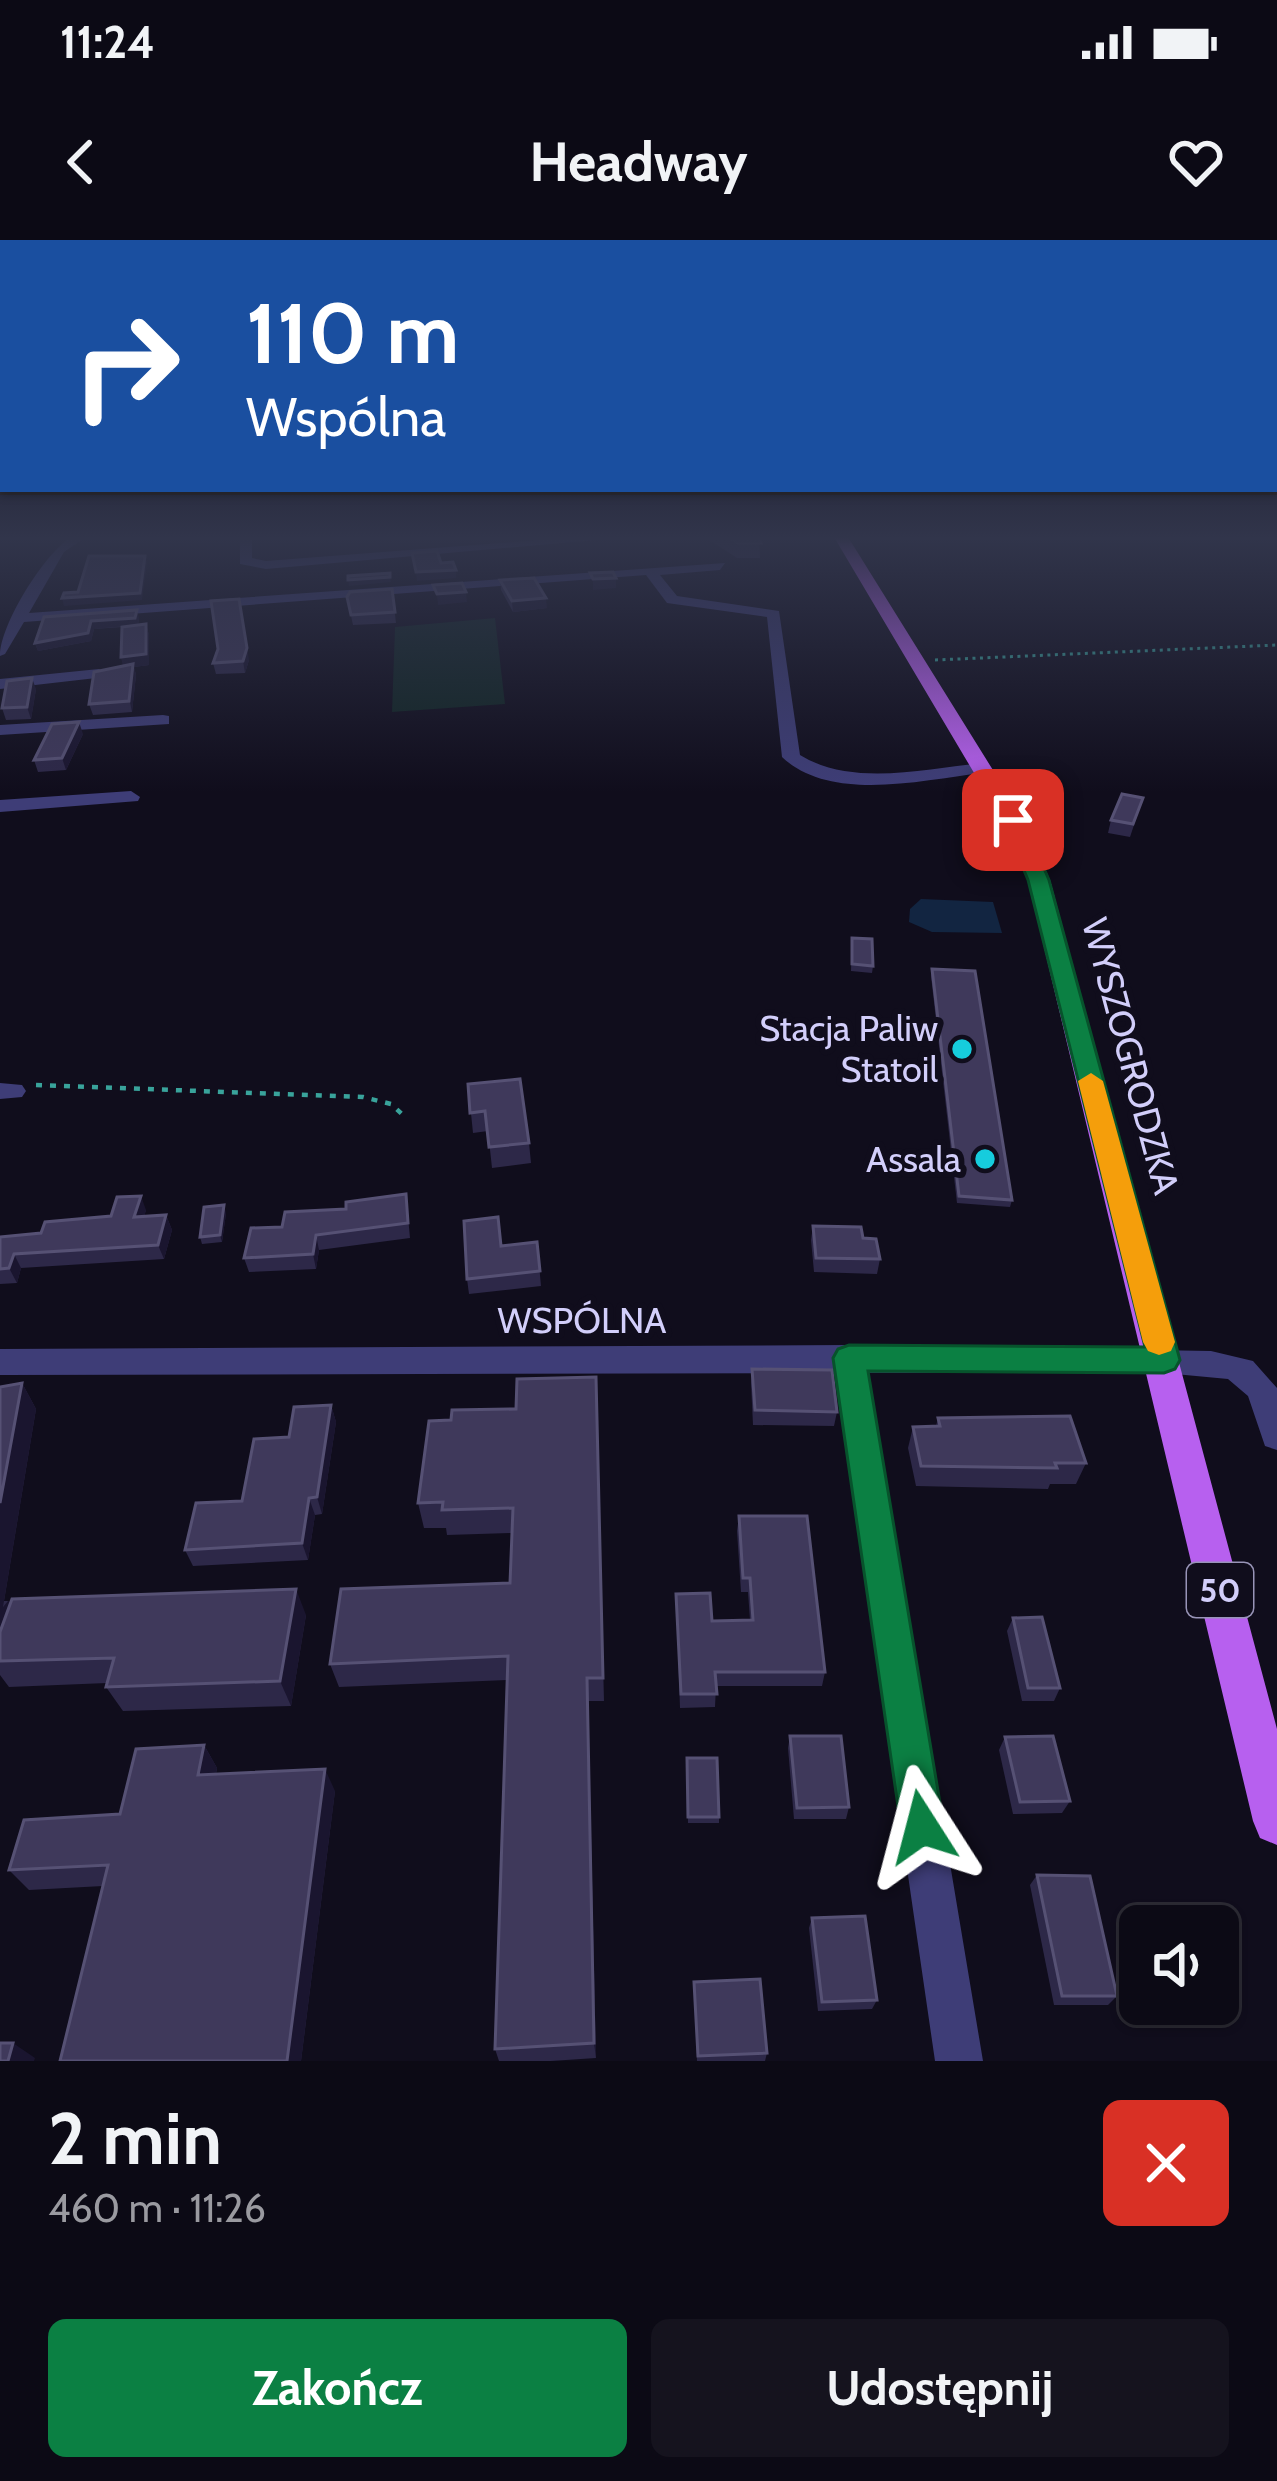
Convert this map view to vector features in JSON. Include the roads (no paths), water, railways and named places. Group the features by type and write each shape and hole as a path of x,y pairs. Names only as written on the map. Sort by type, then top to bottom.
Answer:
{"main road":[{"name":"WYSZOGRODZKA","path":"893,622 1013,820 1039,880 1277,1821"}],"street":[{"path":"0,651 17,622"},
{"path":"185,622 185,626"},
{"path":"775,622 791,757 804,768 847,777 982,768"},
{"path":"0,684 99,674"},
{"path":"0,730 163,720"},
{"path":"0,806 131,797"},
{"path":"849,1358 958,2061"},
{"path":"1164,1360 1244,1368 1260,1380 1277,1436"},
{"name":"WSPÓLNA","path":"0,1362 1164,1360"}],"water":[{"path":"921,899 993,902 1002,933 932,932 909,922 910,909"}],"place":[{"name":"Stacja Paliw Statoil","path":"962,1049"},
{"name":"Assala","path":"985,1159"}]}
